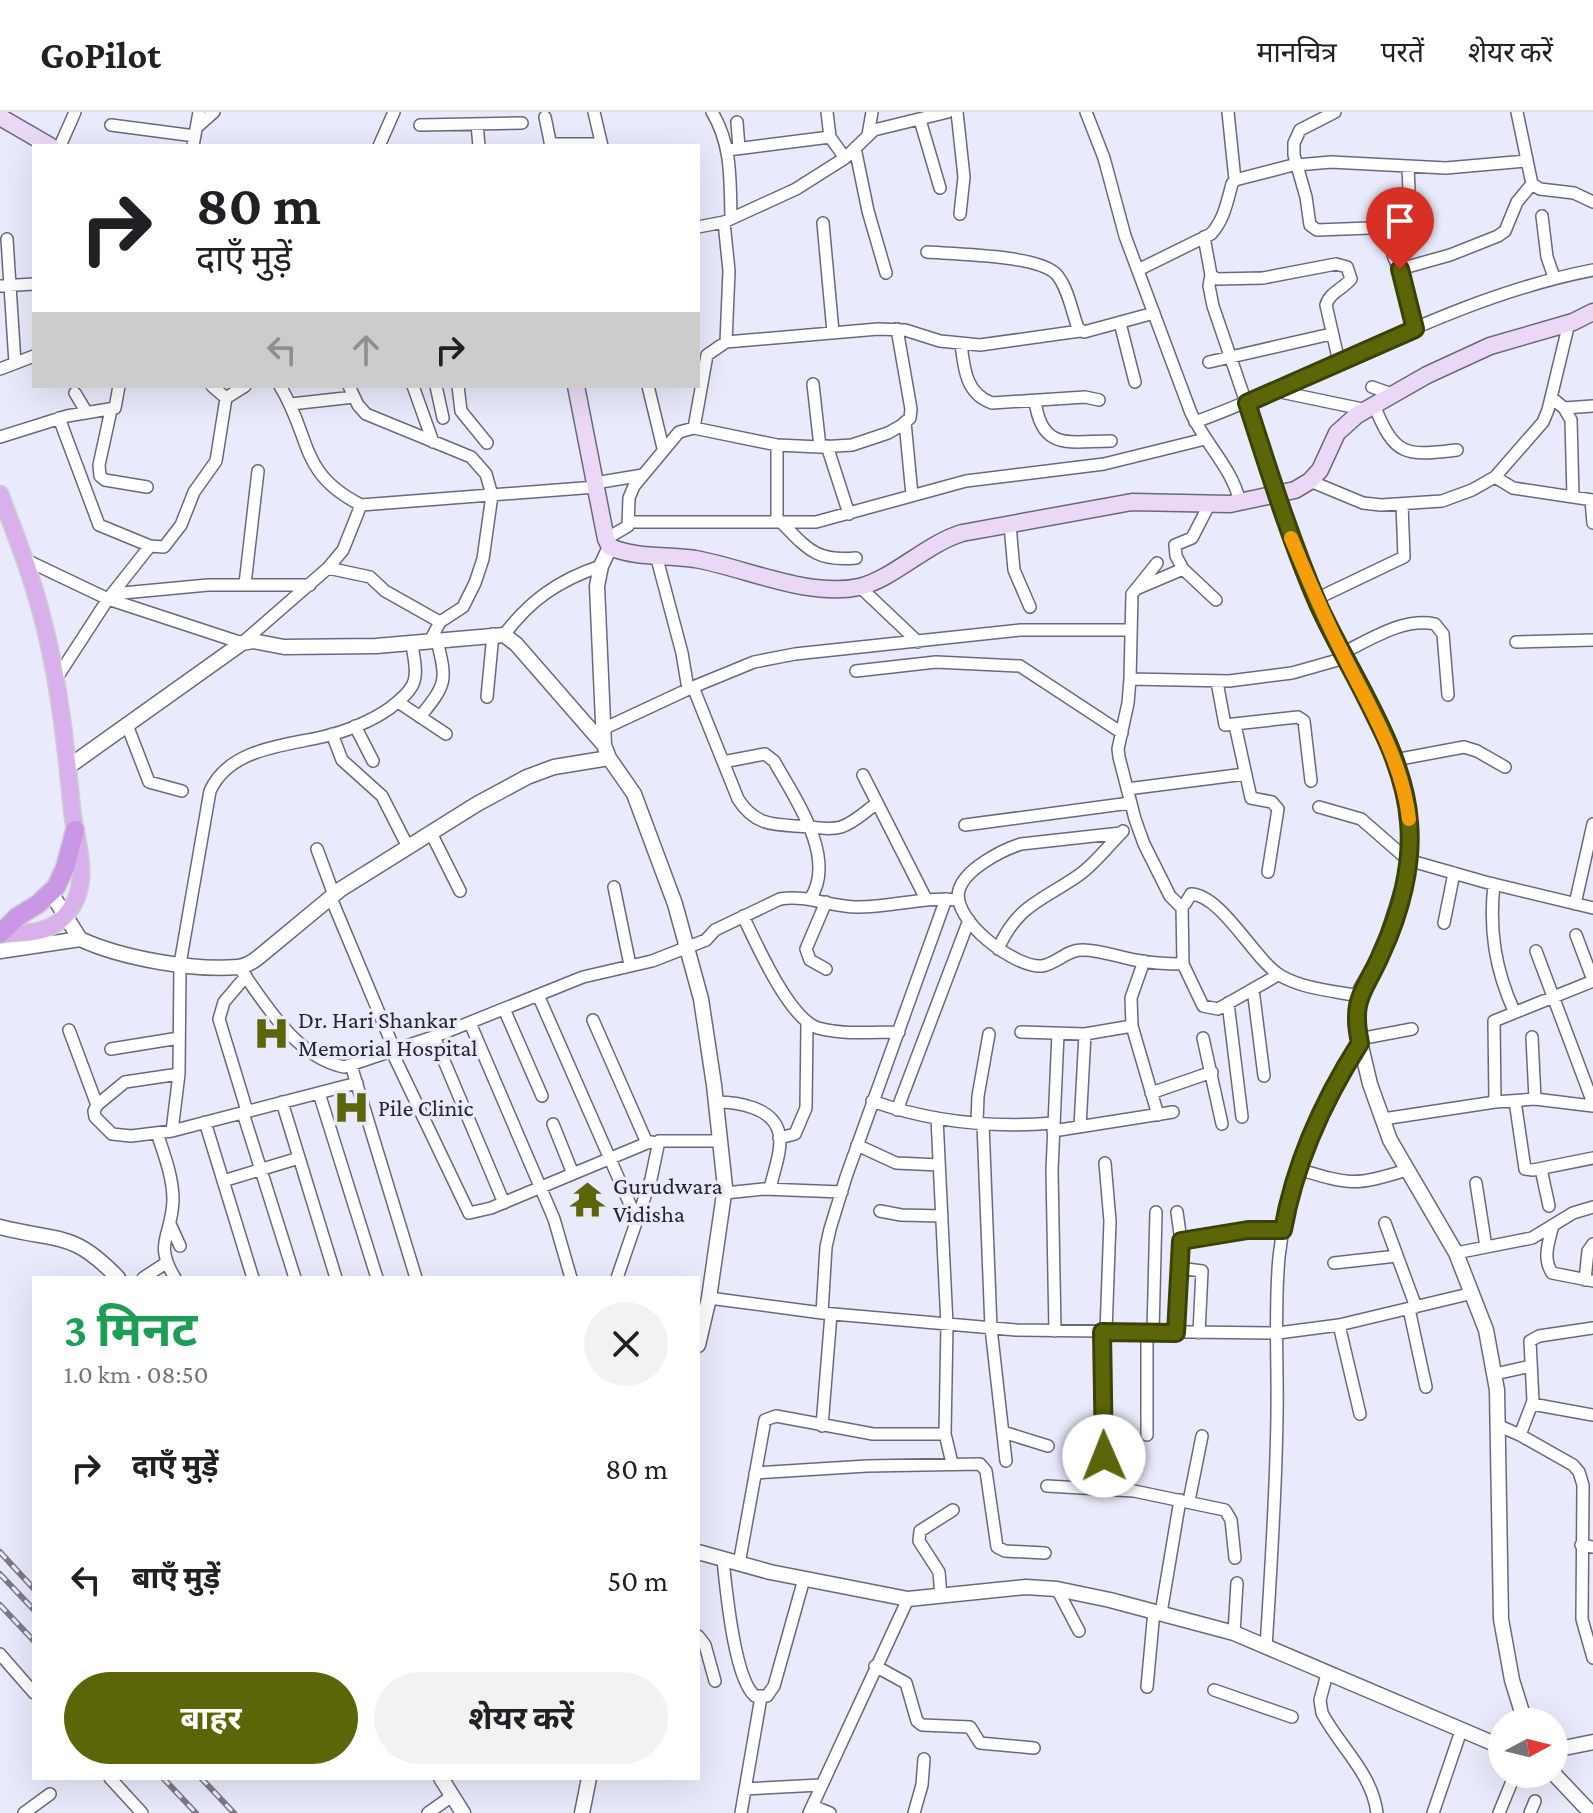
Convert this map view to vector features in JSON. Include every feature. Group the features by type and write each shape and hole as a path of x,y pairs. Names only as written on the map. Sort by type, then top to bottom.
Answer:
{"highway":[{"path":"1,940 17,917 51,893 61,879 75,830"}],"main road":[{"path":"0,117 47,144"},
{"path":"576,388 608,543 804,585 833,589 860,587 943,539 962,533 1132,502 1240,502 1295,490 1320,470 1337,433 1370,407 1490,346 1569,323 1593,312"},
{"path":"0,494 45,626 56,679 82,874 73,904 46,937 28,934 1,940"}],"street":[{"path":"61,144 75,112"},
{"path":"195,136 199,112"},
{"path":"195,136 214,112"},
{"path":"380,144 394,112"},
{"path":"594,112 602,144"},
{"path":"712,112 734,149"},
{"path":"827,112 830,137 845,158"},
{"path":"868,135 872,112"},
{"path":"700,227 728,220 796,189 845,158 874,130 948,112"},
{"path":"957,112 964,177 960,214"},
{"path":"1086,112 1104,158 1121,223 1195,422 1231,475 1240,502"},
{"path":"1138,270 1204,237 1218,226 1235,180 1228,112"},
{"path":"1335,112 1300,130 1294,143 1294,155 1313,229 1396,227"},
{"path":"1517,112 1532,184 1540,189 1574,193 1593,202"},
{"path":"545,117 550,144"},
{"path":"920,120 940,188"},
{"path":"726,342 728,220 737,122"},
{"path":"420,125 522,123"},
{"path":"477,124 479,144"},
{"path":"111,125 195,136"},
{"path":"734,149 830,137"},
{"path":"855,148 868,211 886,273"},
{"path":"1415,329 1400,269 1393,255 1393,239 1407,205 1410,167 1421,154"},
{"path":"1235,180 1297,164 1331,162 1462,168 1527,161"},
{"path":"1400,269 1450,255 1498,236 1505,231 1517,202 1532,184"},
{"path":"1542,216 1545,247 1554,277"},
{"path":"823,223 833,332"},
{"path":"1204,237 1213,306 1289,532 1316,599 1395,760 1408,807 1407,875 1382,953 1359,996 1356,1025 1390,1140 1456,1253 1486,1330 1495,1374 1501,1619 1512,1680 1521,1708"},
{"path":"7,239 4,285 15,363"},
{"path":"927,252 1027,260 1048,268 1059,278 1080,331"},
{"path":"1211,275 1217,279 1253,279 1342,264 1350,271 1351,279 1328,299 1326,316 1339,362"},
{"path":"1195,422 1247,403 1464,309 1554,277 1593,270"},
{"path":"4,285 32,284"},
{"path":"694,428 707,355 726,342 897,329 961,344 1012,342 1120,323 1154,313"},
{"path":"1120,323 1135,382"},
{"path":"1310,481 1363,503 1402,504 1442,501 1495,477 1543,422 1552,398 1569,323"},
{"path":"607,751 603,729 597,586 608,543 630,522 631,491 679,432 694,428 777,445 824,447 852,445 888,433 910,418 911,409 897,329"},
{"path":"1209,362 1331,334"},
{"path":"961,344 971,388 980,399 992,403 1085,397 1099,400"},
{"path":"0,369 32,357"},
{"path":"813,384 824,447 849,514"},
{"path":"1372,387 1392,394"},
{"path":"0,437 59,418 111,410 118,404 119,388"},
{"path":"214,388 226,398"},
{"path":"59,418 99,525 150,546 164,547 178,530 194,492 216,461 226,398 242,388"},
{"path":"281,388 291,404 318,473 334,490 361,505 595,485 643,475"},
{"path":"414,388 433,442"},
{"path":"436,388 443,418"},
{"path":"458,388 461,411 487,443"},
{"path":"648,388 663,448"},
{"path":"1275,391 1370,407 1399,448 1415,454 1457,450"},
{"path":"291,404 352,392 366,414 471,457 480,466 492,495 483,559 475,583 463,607 440,622 434,641 444,672 443,685 420,717"},
{"path":"75,393 87,413"},
{"path":"1552,398 1564,408 1571,420 1573,496"},
{"path":"1035,401 1041,427 1053,437 1065,441 1111,441"},
{"path":"1564,408 1593,406"},
{"path":"111,410 99,465 100,476 105,480 147,487"},
{"path":"905,422 912,495"},
{"path":"630,522 816,522 966,481 1104,464 1205,439"},
{"path":"777,445 779,521 816,554 838,559 856,558"},
{"path":"245,584 258,471"},
{"path":"1495,477 1513,488 1592,500 1593,523"},
{"path":"1210,503 1192,538 1175,545 1176,556 1183,569 1216,600"},
{"path":"1316,599 1404,557 1402,504"},
{"path":"68,767 242,643 310,585 343,550 361,505"},
{"path":"1010,525 1014,570 1030,607"},
{"path":"56,679 110,597 150,546"},
{"path":"656,555 690,688 746,812 774,825 825,829 839,827 877,803"},
{"path":"24,559 110,597 242,643 253,641 284,647 412,643 498,635 511,638 531,660 607,751 640,807 658,853 701,999 721,1141 725,1193 700,1336"},
{"path":"1157,563 1136,589 1131,601 1130,679 1118,749 1130,803 1144,844 1170,896 1182,906"},
{"path":"487,697 498,635 537,598 557,584 601,566"},
{"path":"328,568 370,577 395,597 440,622"},
{"path":"1136,589 1183,569"},
{"path":"110,597 208,585 310,585"},
{"path":"860,587 918,642"},
{"path":"1130,679 1217,682 1292,673 1344,656 1400,627 1418,623 1435,624 1443,634 1448,695"},
{"path":"603,729 754,662 795,654 1020,630 1131,630"},
{"path":"1516,642 1593,640"},
{"path":"172,1131 179,1074 180,964 210,791 216,778 225,769 247,757 269,748 355,726 398,702 412,686 415,674 412,643"},
{"path":"856,671 936,662 1020,666 1122,733"},
{"path":"1217,682 1222,722 1225,725 1301,719 1306,726 1311,781"},
{"path":"398,702 446,734"},
{"path":"127,725 149,782 182,791"},
{"path":"1235,725 1251,798 1272,802 1278,809 1268,872"},
{"path":"355,726 373,761"},
{"path":"332,734 342,760 382,796 408,847"},
{"path":"1395,760 1464,747 1505,767"},
{"path":"291,1276 219,1019 224,1002 251,963 333,896 477,804 527,777 607,751"},
{"path":"723,762 765,754 770,756 810,827 818,856 818,878 810,899"},
{"path":"1127,789 1245,774"},
{"path":"863,775 926,899"},
{"path":"965,825 1130,803"},
{"path":"1319,807 1361,819 1408,860 1593,908"},
{"path":"998,949 1010,923 1040,898 1085,870 1135,819"},
{"path":"1575,904 1589,856 1593,824"},
{"path":"431,833 460,891"},
{"path":"822,1426 827,1314 826,1247 872,1101 952,899 976,869 1005,849 1021,844 1121,833"},
{"path":"317,849 393,1052 469,1213 504,1203 653,1142 721,1141"},
{"path":"1444,923 1454,873"},
{"path":"1494,884 1491,910 1494,949 1503,987 1514,1011"},
{"path":"614,887 630,965"},
{"path":"51,893 80,939"},
{"path":"1278,975 1218,1009 1203,1006 1183,964 1182,906 1191,894 1197,894 1226,916 1278,975 1302,985 1359,996"},
{"path":"243,971 274,1018 313,1054 329,1064 344,1067 434,1037 583,977 652,961 706,940 715,930 780,899 810,899 856,908 926,899 952,899"},
{"path":"952,899 982,938 998,949 1038,966 1057,962 1083,949 1144,961 1183,964"},
{"path":"826,902 806,949 810,960 826,969"},
{"path":"30,909 46,937 80,939 105,949 180,964 243,971"},
{"path":"743,916 765,963 807,1023 830,1031 899,1032"},
{"path":"897,1110 969,920"},
{"path":"1495,1102 1494,1021 1593,980 1576,935"},
{"path":"1383,1119 1495,1102 1592,1100 1536,951"},
{"path":"1144,961 1131,998 1132,1026 1158,1115"},
{"path":"1253,989 1264,1076"},
{"path":"538,995 636,1218"},
{"path":"1228,1003 1242,1117"},
{"path":"504,1009 542,1096"},
{"path":"593,1020 653,1142 651,1179 618,1276"},
{"path":"470,1023 554,1219 570,1276"},
{"path":"779,1138 795,1134 804,1117 807,1023"},
{"path":"1021,1032 1085,1034 1132,1026"},
{"path":"1266,1647 1275,1490 1277,1295 1283,1230 1298,1169 1322,1109 1360,1041 1412,1029"},
{"path":"69,1030 97,1105 95,1117 112,1134 121,1137 172,1131 357,1083"},
{"path":"989,1034 978,1096 991,1328 1006,1461"},
{"path":"1055,1331 1053,1127 1058,1034"},
{"path":"1080,1127 1085,1034"},
{"path":"434,1037 504,1203"},
{"path":"1532,1037 1535,1099"},
{"path":"111,1049 179,1038"},
{"path":"1203,1038 1222,1124"},
{"path":"351,1065 415,1276"},
{"path":"1151,1093 1212,1072"},
{"path":"97,1105 125,1082 179,1074"},
{"path":"319,1093 376,1276"},
{"path":"872,1101 937,1118 1010,1127 1080,1127 1173,1112"},
{"path":"1515,1101 1525,1169 1541,1169 1593,1158"},
{"path":"282,1102 335,1276"},
{"path":"716,1102 751,1105 774,1123 779,1138 770,1189"},
{"path":"937,1118 947,1325 945,1434 952,1463"},
{"path":"205,1122 252,1276"},
{"path":"553,1124 573,1174"},
{"path":"157,1133 171,1183 170,1223 164,1241 166,1263 174,1276"},
{"path":"857,1145 896,1163 939,1165"},
{"path":"223,1181 299,1158"},
{"path":"1104,1488 1104,1332 1110,1221 1105,1163"},
{"path":"1298,1169 1357,1184 1407,1170"},
{"path":"1541,1169 1549,1206"},
{"path":"1476,1183 1486,1247"},
{"path":"725,1193 770,1189 842,1192"},
{"path":"1456,1253 1532,1238 1573,1213 1593,1207"},
{"path":"880,1211 942,1216"},
{"path":"1147,1435 1156,1212"},
{"path":"1176,1333 1181,1241 1177,1212"},
{"path":"170,1223 180,1246"},
{"path":"1385,1223 1412,1308 1426,1387"},
{"path":"1553,1225 1546,1254 1552,1273 1589,1281 1588,1251 1593,1244"},
{"path":"0,1227 74,1242 91,1252 116,1276"},
{"path":"1181,1241 1248,1230 1283,1230"},
{"path":"1334,1263 1397,1256"},
{"path":"146,1276 166,1263"},
{"path":"1179,1268 1200,1270 1203,1275 1199,1333"},
{"path":"709,1298 827,1314 991,1328 1278,1333 1339,1325 1473,1293"},
{"path":"1339,1325 1360,1414"},
{"path":"1520,1435 1532,1404 1530,1346 1533,1338 1593,1328"},
{"path":"1495,1374 1531,1366"},
{"path":"1532,1404 1593,1415"},
{"path":"739,1564 765,1420 776,1416 873,1434 945,1434"},
{"path":"1497,1425 1573,1465 1579,1472 1583,1485 1587,1546 1582,1619 1593,1658"},
{"path":"1003,1432 1048,1446"},
{"path":"1147,1687 1158,1612 1202,1436"},
{"path":"755,1473 975,1463 984,1466 999,1550 1045,1553"},
{"path":"1047,1486 1104,1488 1185,1500 1229,1513 1235,1558"},
{"path":"941,1596 939,1572 918,1535 953,1510"},
{"path":"700,1553 804,1579 908,1599 1026,1587 1057,1589 1158,1612 1234,1633 1488,1742"},
{"path":"723,1560 738,1655 750,1692 761,1697"},
{"path":"761,1697 771,1692 774,1686 804,1579"},
{"path":"1234,1633 1237,1583"},
{"path":"1057,1589 1079,1631"},
{"path":"830,1813 811,1810 908,1599"},
{"path":"700,1639 705,1645 715,1681"},
{"path":"0,1654 32,1691"},
{"path":"875,1666 906,1683 915,1715 922,1725 970,1727 980,1743 1034,1748"},
{"path":"1327,1674 1320,1700 1322,1713 1368,1781 1377,1813"},
{"path":"1214,1690 1292,1717"},
{"path":"741,1813 761,1697"},
{"path":"1433,1813 1461,1731"},
{"path":"1568,1747 1593,1742"},
{"path":"914,1813 922,1785 924,1759"},
{"path":"112,1780 142,1813"},
{"path":"582,1813 589,1780"},
{"path":"428,1813 449,1784 463,1813"},
{"path":"745,1789 820,1785"},
{"path":"1499,1813 1509,1788"},
{"path":"1567,1788 1591,1813"},
{"path":"24,1813 50,1794"},
{"path":"1530,1813 1535,1801"}],"railway":[{"path":"0,1552 32,1587"},
{"path":"0,1574 32,1608"},
{"path":"0,1605 32,1639"},
{"path":"165,1780 196,1813"},
{"path":"203,1780 234,1813"}],"slow traffic":[{"path":"1291,538 1319,605 1395,760 1409,819"}],"place":[{"name":"Dr. Hari Shankar Memorial Hospital","path":"272,1034"},
{"name":"Pile Clinic","path":"352,1108"},
{"name":"Gurudwara Vidisha","path":"587,1200"}],"route":[{"path":"1104,1456 1102,1332 1176,1333 1181,1241 1248,1230 1283,1230 1306,1145 1322,1109 1360,1043 1356,1025 1361,989 1382,953 1407,875 1410,825 1404,788 1395,760 1319,605 1289,532 1247,403 1415,329 1400,269"}]}
